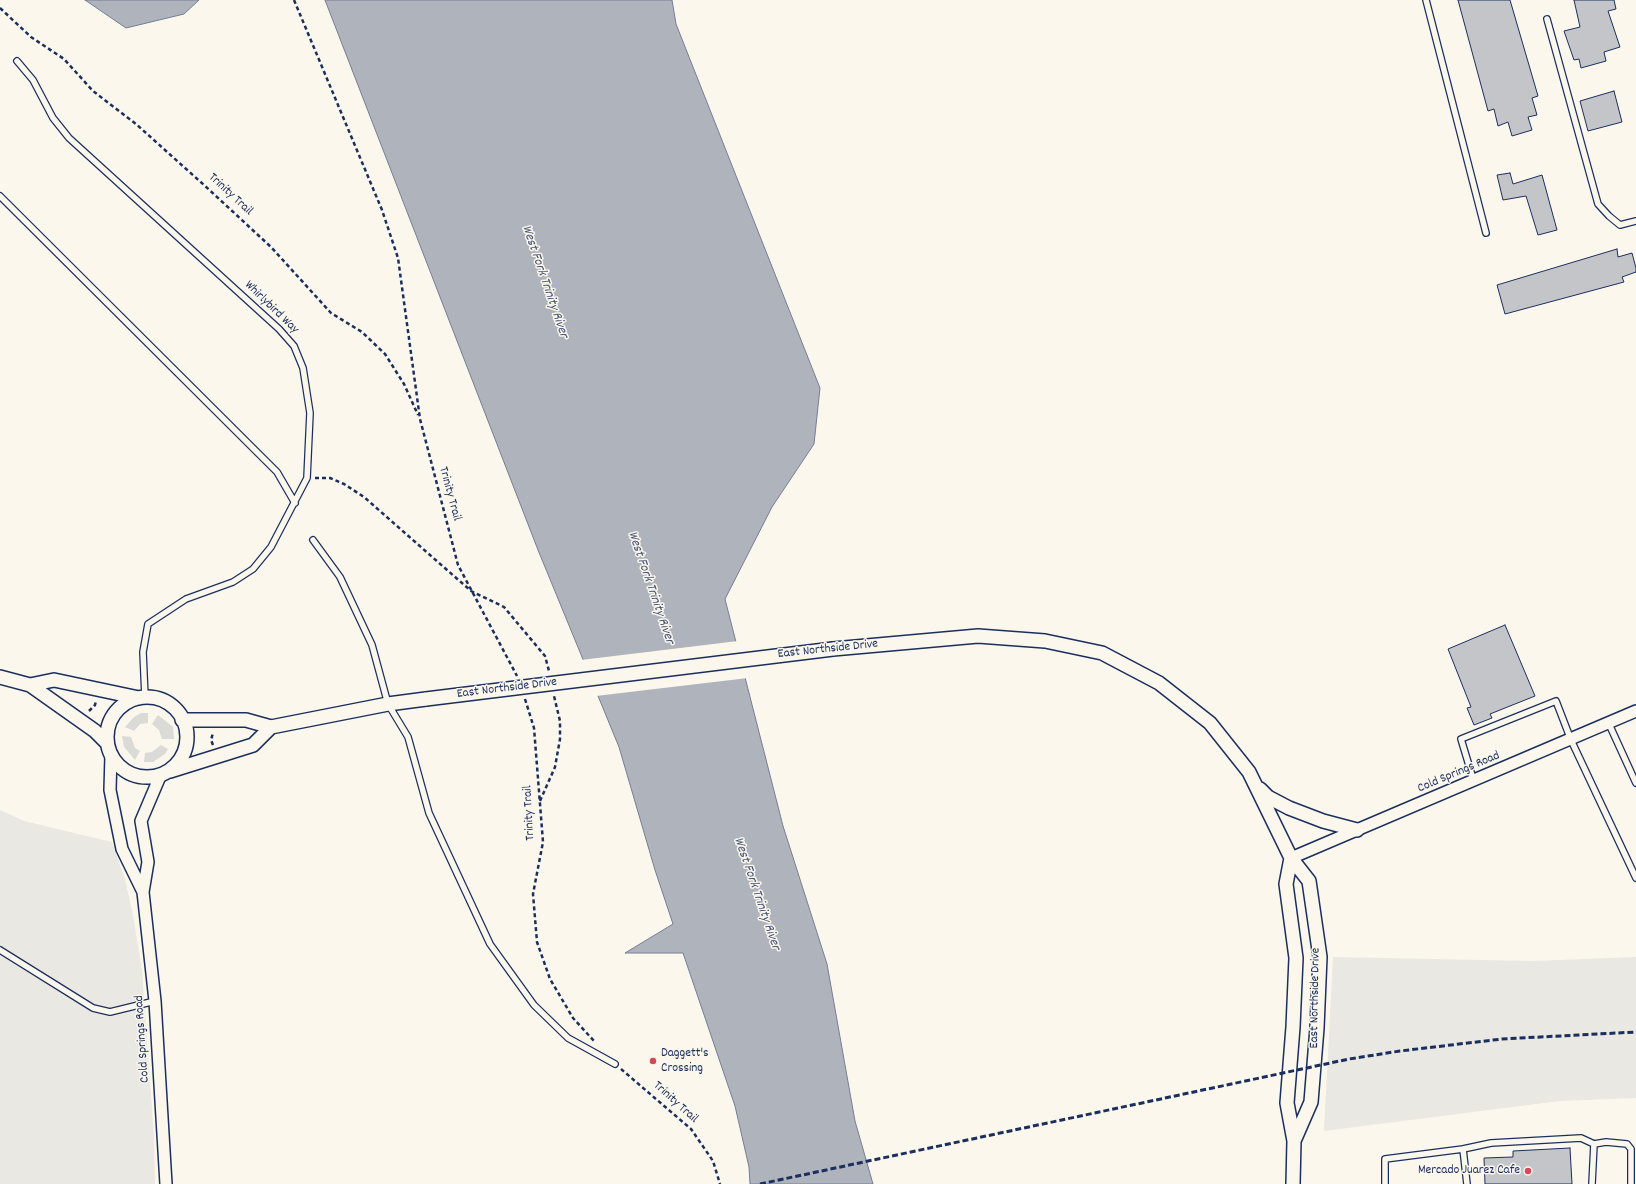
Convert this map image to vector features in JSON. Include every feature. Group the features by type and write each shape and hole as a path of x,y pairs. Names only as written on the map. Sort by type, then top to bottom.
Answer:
{"street":[{"name":"East Northside Drive","path":"182,720 246,720 271,728 388,704 426,699 833,649 978,636 1045,641 1102,653 1159,683 1210,723 1249,772 1258,787 1291,858 1309,881 1320,957 1317,1028 1311,1102 1294,1141"},
{"path":"0,677 30,684 95,730 107,743 119,766 130,773 142,777 164,773 253,745 271,728"},
{"path":"30,684 54,680 142,698 158,699 170,705 182,720 185,726 187,739 184,752 178,763 164,773"},
{"path":"107,743 108,729 112,717 121,707 132,700 142,698"},
{"name":"Cold Springs Road","path":"1291,858 1474,782 1636,711"},
{"name":"Cold Springs Road","path":"112,755 110,790 122,849 143,892"},
{"name":"Cold Springs Road","path":"164,773 141,821 148,862 143,892 155,1001 166,1184"},
{"path":"1258,787 1268,797 1289,808 1323,821 1357,830"},
{"name":"East Northside Drive","path":"1291,858 1286,884 1296,958 1293,1027 1287,1103 1294,1141 1293,1184"}],"lane":[{"path":"1426,0 1486,233"},
{"path":"1547,19 1598,204 1620,226 1636,221"},
{"name":"Whirlybird Way","path":"17,61 33,80 53,118 68,138 280,329 294,346 303,368 310,413 307,478 295,503 271,547 253,569 233,582 186,599 148,624 143,652 142,698"},
{"path":"0,196 251,448 278,472 295,503"},
{"path":"313,540 340,577 372,645 388,704 408,737 429,813 490,944 534,1005 568,1038 616,1064"},
{"path":"1474,782 1461,739 1556,701 1571,740 1636,878"},
{"path":"1609,724 1636,783"},
{"path":"0,951 93,1008 110,1012 155,1001"},
{"path":"1385,1184 1385,1159 1463,1149 1491,1143 1581,1138 1594,1144 1606,1142 1627,1144 1631,1149 1631,1184"},
{"path":"1592,1184 1594,1144"},
{"path":"1463,1149 1467,1184"}],"path":[{"name":"Trinity Trail","path":"294,0 382,210 398,258 420,419 458,565 518,678"},
{"name":"Trinity Trail","path":"0,8 31,37 64,59 93,91 136,124 204,185 271,248 331,313 362,332 374,343 385,354 404,384 420,419"},
{"path":"307,478 330,478 344,484 364,497 471,591 504,607 545,656 550,678"},
{"name":"Trinity Trail","path":"522,692 534,728 543,842 533,894 537,942 550,979 572,1018 599,1047"},
{"path":"540,801 555,767 560,739 560,721 554,692"},
{"path":"88,712 95,705 96,698"},
{"path":"214,732 211,740 214,749"},
{"name":"Trinity Trail","path":"616,1064 691,1129 713,1161 720,1184"}],"shaded area":[{"path":"141,713 148,713 148,723 140,724 134,731 125,727 134,717"},
{"path":"158,715 173,727 174,739 162,739 159,730 152,724"},
{"path":"122,736 131,737 135,748 140,751 135,760 124,747"},
{"path":"161,745 168,749 165,754 153,762 144,762 145,753 152,752"},
{"path":"0,810 24,821 112,842 125,879 133,915 142,970 154,1137 155,1184 0,1184"},
{"path":"1333,957 1533,961 1636,957 1636,1098 1560,1101 1324,1131"}],"water":[{"path":"85,0 199,0 184,14 126,28"},
{"name":"West Fork Trinity River","path":"325,0 672,0 676,24 820,388 814,444 772,507 725,599 783,826 827,964 855,1121 873,1184 750,1184 749,1167 735,1106 683,953 625,953 673,924 655,870 619,747 538,550"}],"pier":[{"path":"738,641 748,678 596,696 581,660"}],"building":[{"path":"1458,0 1510,0 1538,96 1532,98 1537,115 1528,117 1532,130 1512,136 1508,122 1498,126 1494,109 1488,111"},
{"path":"1574,0 1614,0 1616,9 1608,11 1620,47 1604,52 1606,61 1581,68 1579,59 1574,60 1564,31 1580,27"},
{"path":"1614,91 1622,122 1588,131 1580,101"},
{"path":"1510,173 1513,184 1542,175 1557,230 1538,235 1526,196 1503,200 1497,175"},
{"path":"1617,249 1618,257 1632,253 1636,268 1636,272 1622,277 1624,282 1505,314 1497,285"},
{"path":"1505,625 1535,696 1490,714 1492,718 1474,725 1467,708 1471,707 1448,649"},
{"name":"Mercado Juarez Cafe","path":"1570,1148 1572,1184 1485,1184 1484,1158 1513,1157 1513,1151"}],"railway":[{"path":"760,1184 1349,1059 1400,1051 1502,1039 1636,1032"}],"place":[{"name":"Daggett's Crossing","path":"653,1061"},
{"name":"Mercado Juarez Cafe","path":"1528,1171"}]}
